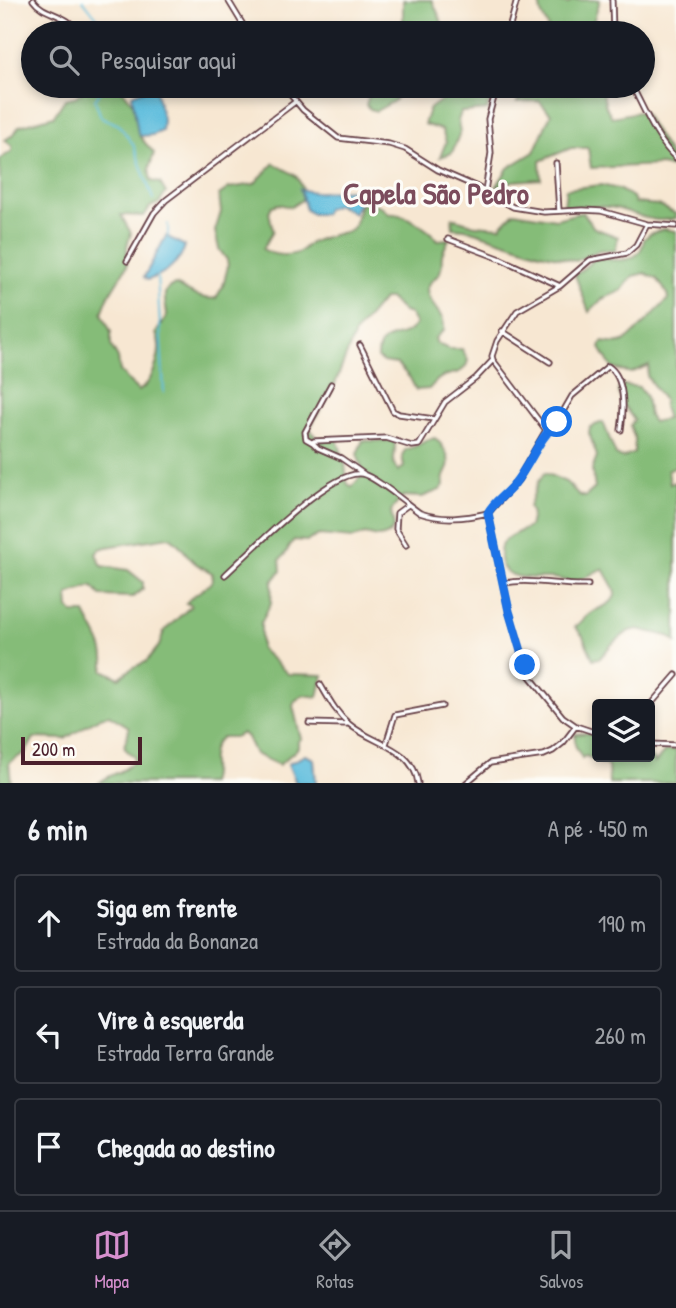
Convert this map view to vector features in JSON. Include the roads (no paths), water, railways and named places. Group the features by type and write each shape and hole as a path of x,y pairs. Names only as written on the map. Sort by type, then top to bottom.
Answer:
{"street":[{"path":"33,0 37,5 69,21"},
{"path":"228,0 241,21"},
{"path":"511,21 517,0"},
{"path":"612,0 613,21"},
{"path":"292,98 338,138 389,144 405,149 438,170 513,207 536,212 583,209 601,211 647,224 676,226"},
{"path":"485,191 491,153 488,119 494,98"},
{"path":"639,98 663,142 676,158"},
{"path":"127,261 154,213 166,200 295,102"},
{"path":"556,163 559,211"},
{"path":"313,443 317,439 386,438 412,446 419,445 451,395 476,379 493,360 502,331 517,311 560,286 590,260 621,256 633,250 647,224"},
{"path":"448,239 560,286"},
{"path":"502,331 550,362"},
{"path":"360,345 393,411 434,419"},
{"path":"493,360 546,430"},
{"path":"331,384 305,432 306,439 318,448 341,458 420,513 441,518 488,513 518,480 546,430 557,422 572,396 607,366 615,372 621,393 624,414 621,430"},
{"path":"225,575 328,485 343,477 363,474"},
{"path":"406,545 396,529 397,513 408,505"},
{"path":"488,513 509,611 528,674 563,717 576,726 592,731"},
{"path":"504,583 529,580 589,585"},
{"path":"655,699 676,675"},
{"path":"320,684 336,712 367,737 386,744 401,754 413,769 418,783"},
{"path":"386,744 395,715 442,706"},
{"path":"309,723 349,724"},
{"path":"466,783 490,763 544,755 553,751 576,726"},
{"path":"655,744 676,745"}],"water":[{"path":"132,98 158,98 163,119 162,131 153,135 138,134"},
{"path":"300,189 316,192 364,191 354,213 338,205 327,208 324,214 313,214 306,210"},
{"path":"166,236 185,246 183,252 170,268 147,280 144,277"},
{"path":"305,755 314,759 316,783 296,783 288,764"}],"waterway":[{"path":"83,0 100,21"},
{"path":"96,98 101,117 119,125 133,144 153,199"},
{"path":"168,224 168,236"},
{"path":"157,275 164,393"}],"district":[{"name":"Capela São Pedro","path":"436,193"}]}
